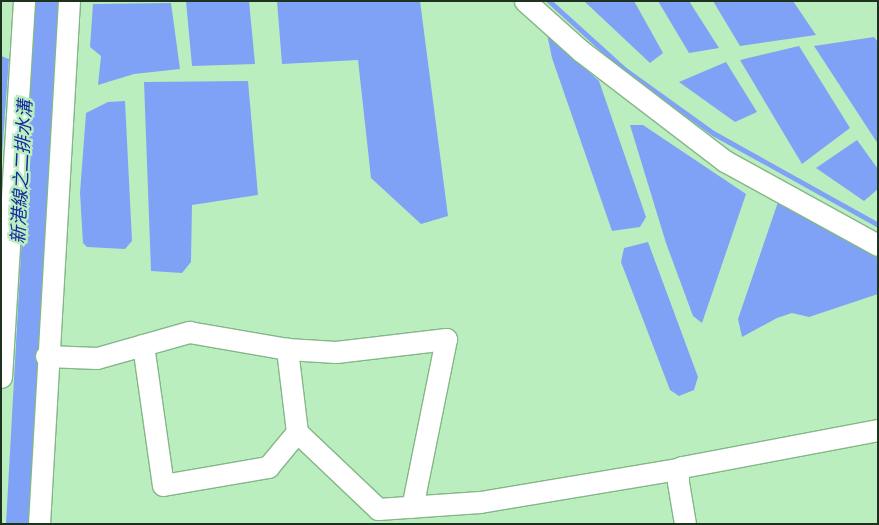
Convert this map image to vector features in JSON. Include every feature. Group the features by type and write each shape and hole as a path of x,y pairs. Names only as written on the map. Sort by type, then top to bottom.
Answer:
{"street":[{"path":"1,377 24,1"},
{"path":"39,524 46,356 69,1"},
{"path":"525,1 581,51 725,161 878,245"},
{"path":"46,356 97,358 189,332 287,348 336,352 446,339 412,506"},
{"path":"143,345 163,485 268,467 297,432"},
{"path":"287,348 297,432 378,509 480,502 678,469 878,430"},
{"path":"678,469 686,524"}],"water":[{"path":"35,1 61,1 28,524 6,524"},
{"path":"186,1 249,1 255,64 192,66"},
{"path":"277,1 420,1 448,216 421,224 371,178 358,60 282,64"},
{"path":"584,1 634,1 663,53 650,63"},
{"path":"658,1 689,1 719,48 689,53"},
{"path":"713,1 793,1 816,35 740,46"},
{"path":"171,3 180,69 134,74 98,85 101,56 90,47 93,4"},
{"path":"547,34 599,81 646,217 640,227 612,231 552,58"},
{"path":"874,37 878,42 878,144 814,46"},
{"path":"799,46 850,128 802,164 740,60"},
{"path":"1,56 9,59 1,168"},
{"path":"726,62 757,112 735,122 679,82"},
{"path":"248,81 258,195 192,205 191,262 182,273 151,271 144,82"},
{"path":"125,101 132,241 125,249 87,247 83,243 80,193 86,113 108,102"},
{"path":"630,125 643,125 746,194 702,323 693,316 666,243"},
{"path":"857,140 878,169 878,189 864,201 816,168"},
{"path":"778,202 878,251 878,294 809,317 792,313 777,318 742,337 738,319"},
{"path":"648,242 698,377 694,390 679,396 670,390 621,262 624,248"}],"waterway":[{"path":"549,1 624,69 713,133 878,225"}],"water label":[{"name":"新港線之二排水溝","path":"22,172"}]}
